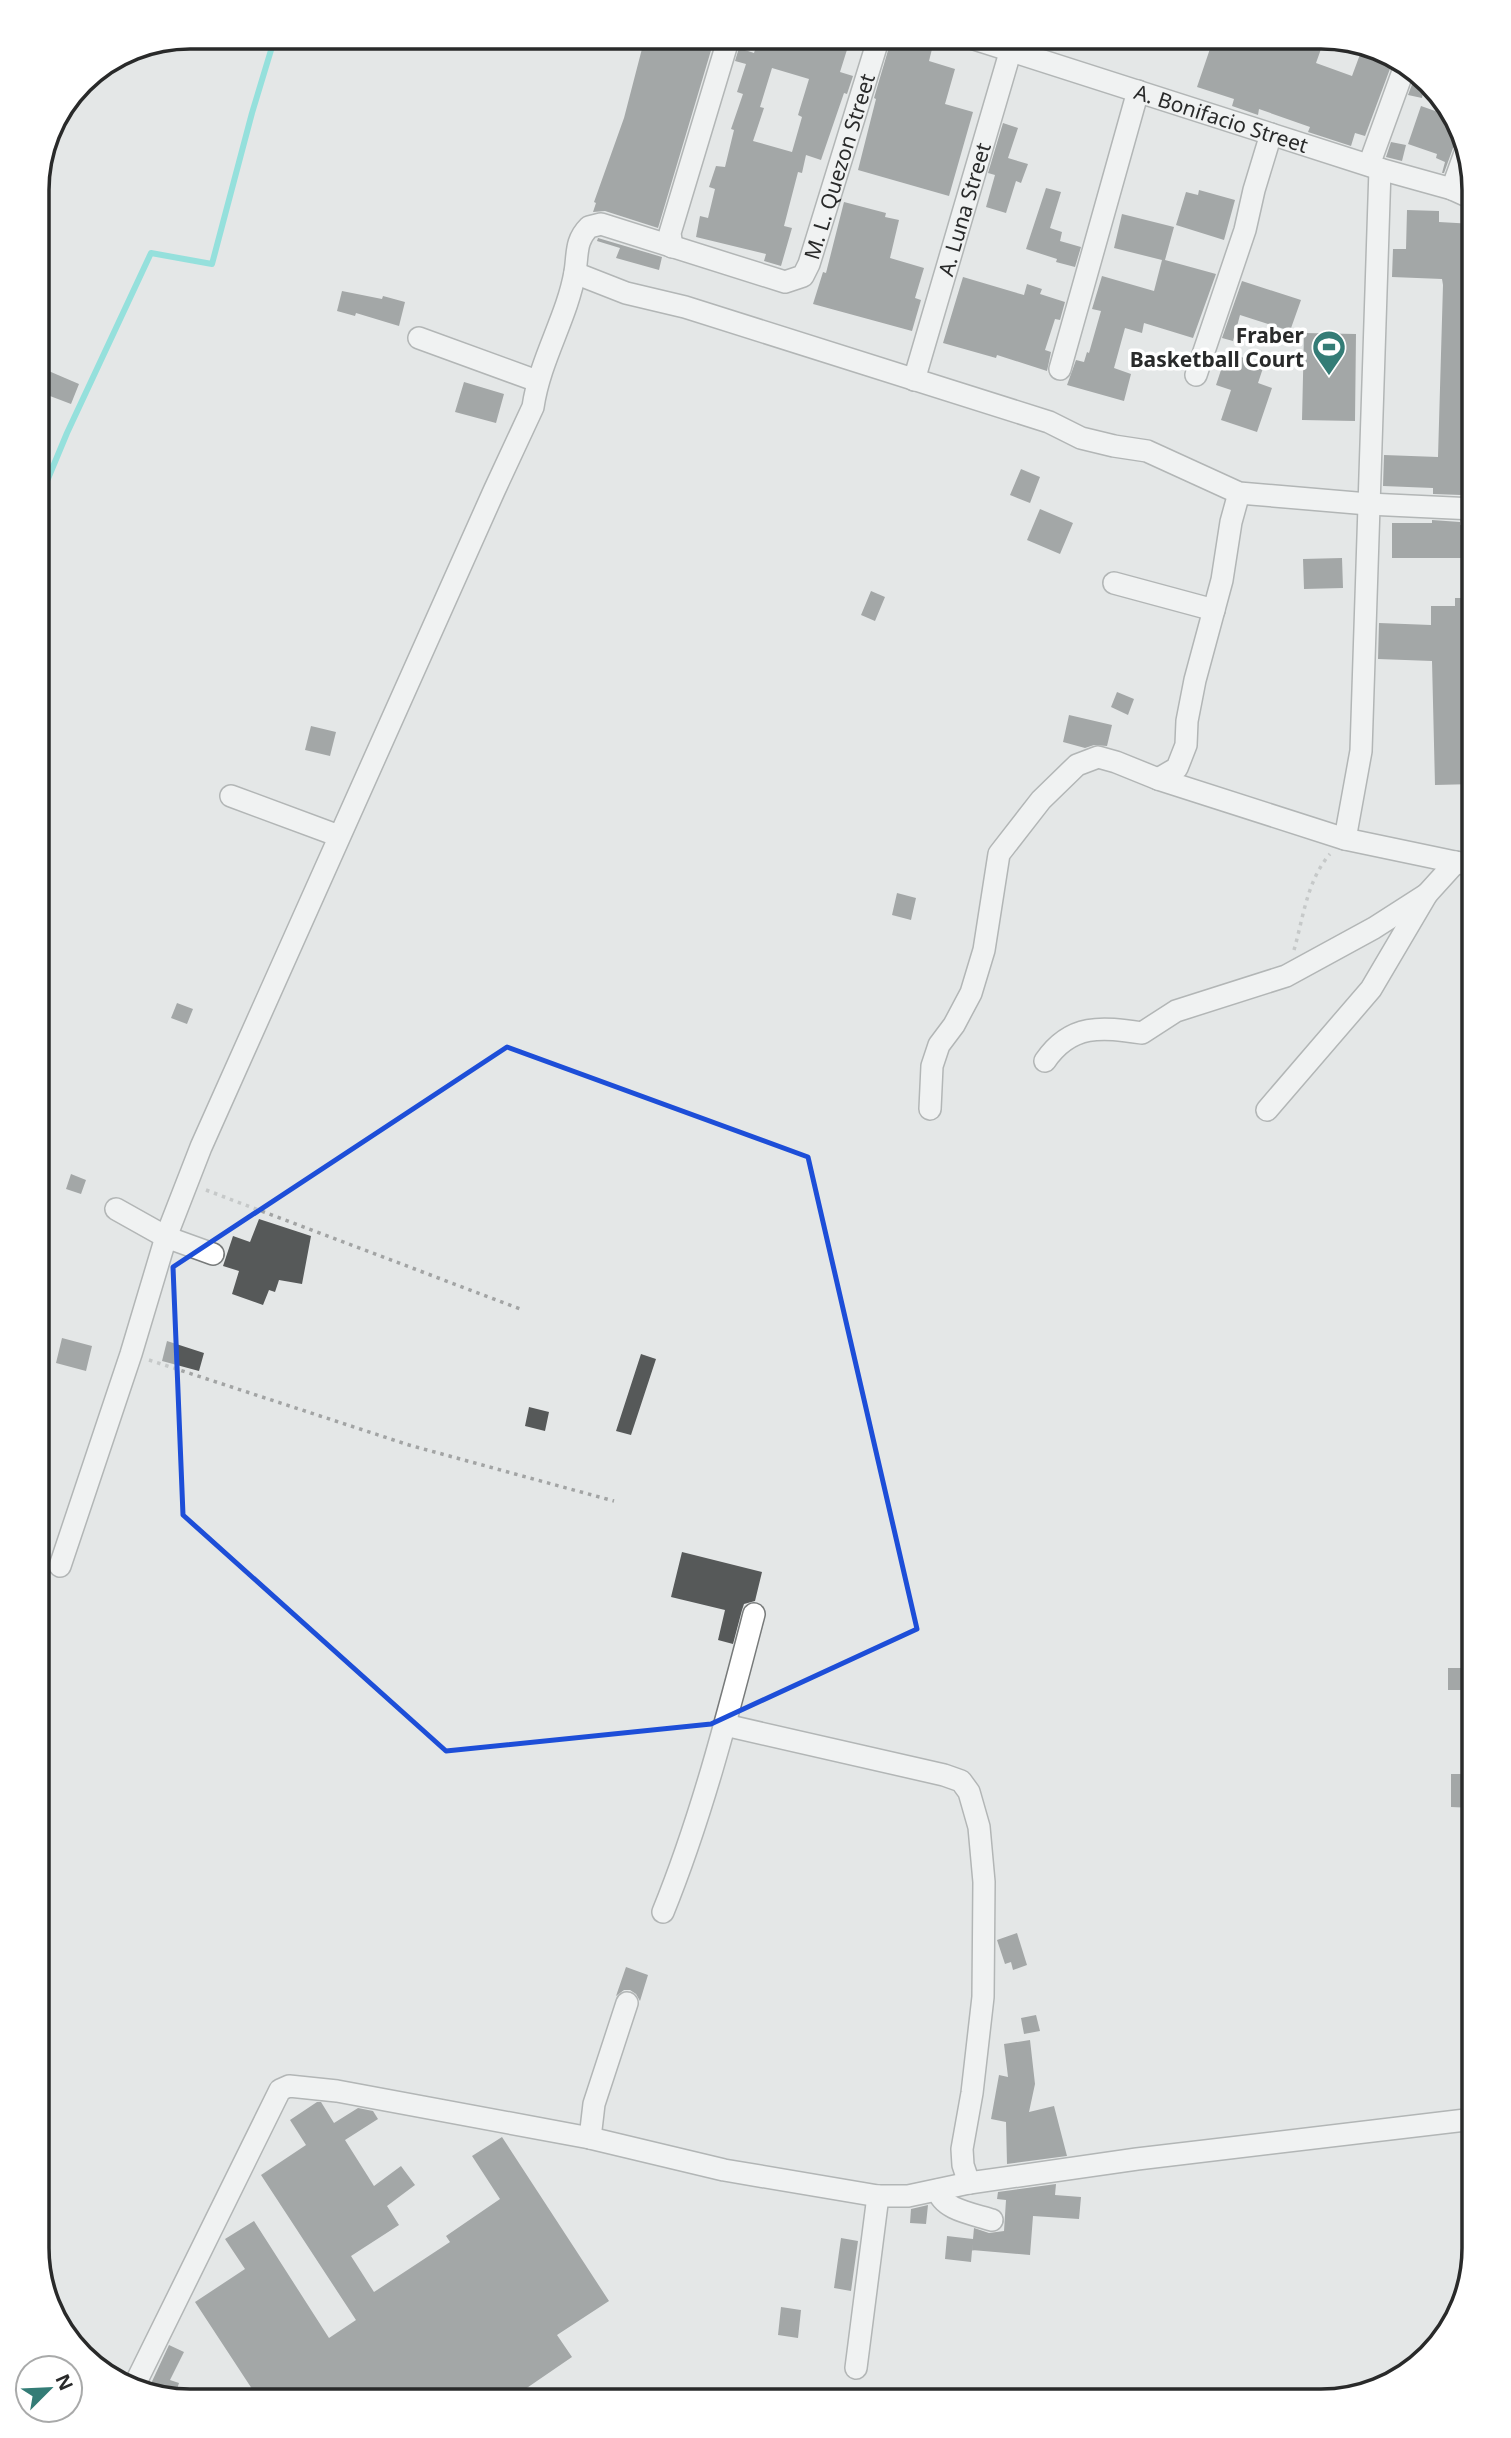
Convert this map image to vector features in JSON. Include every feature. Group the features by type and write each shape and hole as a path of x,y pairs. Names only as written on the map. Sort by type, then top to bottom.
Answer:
{"street":[{"path":"60,1566 131,1354 166,1237 187,1183 339,836 533,407 537,381 575,273 578,242 583,233 593,225 609,226 671,247 670,233 725,49"},
{"name":"M. L. Quezon Street","path":"671,247 785,282 803,276 875,49"},
{"name":"A. Luna Street","path":"914,380 1011,49"},
{"name":"A. Bonifacio Street","path":"1025,49 1138,91 1462,194"},
{"path":"1345,839 1361,751 1375,167 1402,75"},
{"path":"1060,369 1138,91"},
{"path":"1196,375 1245,230 1254,190 1272,134"},
{"path":"1452,189 1460,167"},
{"path":"575,273 626,293 685,307 1049,422 1081,438 1147,451 1240,494 1462,508"},
{"path":"419,338 537,381"},
{"path":"1158,779 1177,768 1186,745 1187,721 1195,680 1222,580 1231,522 1240,494"},
{"path":"1114,583 1214,610"},
{"path":"930,1109 932,1066 939,1045 954,1025 971,993 984,950 999,853 1041,800 1077,765 1098,757 1345,839 1462,863"},
{"path":"231,796 339,836"},
{"path":"1045,1061 1069,1036 1108,1028 1142,1033 1176,1011 1286,976 1374,928 1427,894 1462,866"},
{"path":"1267,1110 1371,989 1427,894"},
{"path":"116,1209 166,1237 214,1254"},
{"path":"663,1912 682,1866 725,1725 754,1614"},
{"path":"725,1725 944,1775 961,1782 969,1792 979,1827 984,1894 983,1997 974,2081 962,2150 963,2165 969,2183"},
{"path":"590,2138 594,2105 628,2003"},
{"path":"138,2379 280,2090 289,2086 337,2091 590,2138 683,2162 878,2196 908,2196 969,2183 1151,2157 1462,2120"},
{"path":"938,2190 947,2205 992,2220"},
{"path":"856,2368 878,2196"}],"path":[{"path":"1286,976 1301,917 1315,878 1327,857 1345,839"},
{"path":"187,1183 523,1310"},
{"path":"131,1354 409,1445 614,1501"}],"highlighted area":[{"path":"507,1047 808,1157 917,1629 711,1724 446,1751 183,1515 173,1267"}],"building":[{"path":"642,49 711,49 658,228 605,211 593,212 594,202 624,118"},
{"path":"739,49 754,53 755,49 847,49 840,72 853,76 847,94 844,93 821,160 806,155 802,173 798,172 784,226 792,228 781,266 764,261 766,254 696,237 700,216 708,218 715,189 709,187 716,166 725,167 734,130 731,129 743,94 737,92 746,64 735,61","holes":["772,68 809,79 798,115 802,117 792,152 753,141 764,108 760,107"]},
{"path":"888,49 932,49 929,61 955,69 945,104 973,112 949,196 858,170 876,99 874,98"},
{"path":"1210,49 1321,49 1316,63 1352,76 1360,55 1390,68 1365,136 1355,133 1351,146 1308,132 1310,127 1259,109 1258,115 1232,106 1234,99 1197,87"},
{"path":"1413,83 1423,93 1422,98 1408,95"},
{"path":"1421,106 1438,112 1455,147 1442,173 1445,162 1436,158 1437,154 1408,144"},
{"path":"1003,123 1018,128 1008,158 1028,164 1021,183 1016,181 1006,213 986,207 995,175 988,173"},
{"path":"1391,142 1406,145 1402,161 1386,157"},
{"path":"1046,188 1061,192 1050,228 1062,232 1060,241 1081,247 1075,267 1026,249"},
{"path":"1199,190 1235,200 1224,240 1176,225 1186,192 1198,195"},
{"path":"844,202 886,213 885,217 899,220 890,258 924,268 915,298 921,300 912,331 813,304 823,272 826,273"},
{"path":"1407,210 1439,211 1439,222 1462,223 1461,495 1433,494 1433,488 1383,486 1384,455 1438,457 1443,285 1442,279 1392,277 1393,249 1406,249"},
{"path":"1122,214 1174,227 1165,260 1216,274 1193,338 1144,323 1142,333 1125,328 1114,368 1131,374 1124,401 1067,385 1076,360 1084,362 1087,352 1089,353 1101,311 1092,309 1102,276 1154,291 1162,260 1114,248"},
{"path":"598,238 662,257 659,270 616,258 620,248 597,241"},
{"path":"963,277 1024,295 1027,284 1042,289 1040,294 1065,302 1060,320 1055,319 1045,350 1051,352 1047,371 997,355 996,358 943,343"},
{"path":"1242,281 1301,300 1290,331 1240,315 1233,341 1222,338"},
{"path":"342,291 382,299 383,296 405,302 399,326 356,313 355,316 337,311"},
{"name":"Fraber Basketball Court","path":"1304,333 1356,334 1355,421 1302,420"},
{"path":"1227,352 1264,365 1258,383 1272,388 1257,432 1221,420 1231,390 1216,385"},
{"path":"49,371 79,384 71,404 50,396 49,398"},
{"path":"464,382 504,394 496,423 455,412"},
{"path":"1021,469 1040,477 1030,503 1010,495"},
{"path":"1040,509 1073,523 1060,554 1027,540"},
{"path":"1432,520 1460,522 1462,558 1392,558 1392,523 1432,523"},
{"path":"1342,558 1343,588 1304,589 1303,559"},
{"path":"871,591 885,597 875,621 861,615"},
{"path":"1455,598 1462,598 1462,784 1435,785 1432,661 1378,659 1379,623 1431,625 1431,606 1455,606"},
{"path":"1117,692 1134,699 1128,715 1111,707"},
{"path":"1069,715 1112,725 1107,746 1094,745 1085,748 1063,742"},
{"path":"311,726 336,732 330,756 305,750"},
{"path":"897,893 916,898 911,920 892,915"},
{"path":"177,1003 193,1009 187,1024 171,1018"},
{"path":"71,1174 86,1180 81,1194 66,1189"},
{"path":"259,1219 311,1236 302,1284 279,1280 275,1292 269,1290 263,1305 232,1294 239,1271 223,1266 233,1236 250,1242"},
{"path":"62,1338 92,1346 86,1371 56,1363"},
{"path":"167,1341 204,1353 199,1371 162,1361"},
{"path":"641,1354 656,1359 631,1435 616,1431"},
{"path":"529,1407 549,1412 545,1431 525,1426"},
{"path":"682,1552 762,1572 755,1601 744,1604 733,1644 718,1640 725,1610 671,1597"},
{"path":"1448,1668 1462,1668 1462,1690 1448,1690"},
{"path":"1451,1774 1462,1774 1462,1807 1451,1807"},
{"path":"1017,1933 1027,1965 1013,1970 1011,1962 1005,1964 997,1940"},
{"path":"626,1967 648,1975 640,2001 630,1990 624,1990 616,1996"},
{"path":"1036,2015 1040,2031 1024,2034 1021,2018"},
{"path":"1030,2040 1035,2084 1029,2112 1054,2106 1067,2156 1007,2164 1006,2122 991,2119 999,2075 1008,2077 1004,2044"},
{"path":"317,2102 321,2102 334,2123 358,2108 373,2111 378,2119 345,2140 374,2186 401,2166 415,2185 387,2206 399,2225 351,2256 374,2292 450,2242 446,2236 500,2199 472,2156 502,2137 609,2301 557,2335 572,2357 525,2389 252,2389 195,2302 245,2269 225,2239 254,2221 329,2338 356,2320 261,2175 306,2145 290,2120"},
{"path":"1056,2184 1055,2195 1081,2197 1079,2219 1033,2216 1030,2255 972,2250 974,2228 989,2233 1004,2231 1006,2200 997,2199 998,2192"},
{"path":"928,2205 926,2224 910,2223 911,2209"},
{"path":"947,2236 973,2239 971,2262 945,2259"},
{"path":"841,2238 858,2241 851,2291 834,2288"},
{"path":"781,2307 801,2310 798,2338 778,2335"},
{"path":"169,2345 184,2352 170,2380 179,2383 177,2388 151,2383"}],"waterway":[{"path":"49,476 151,253 212,264 271,49"}],"place":[{"name":"Fraber Basketball Court","path":"1329,377"}]}
